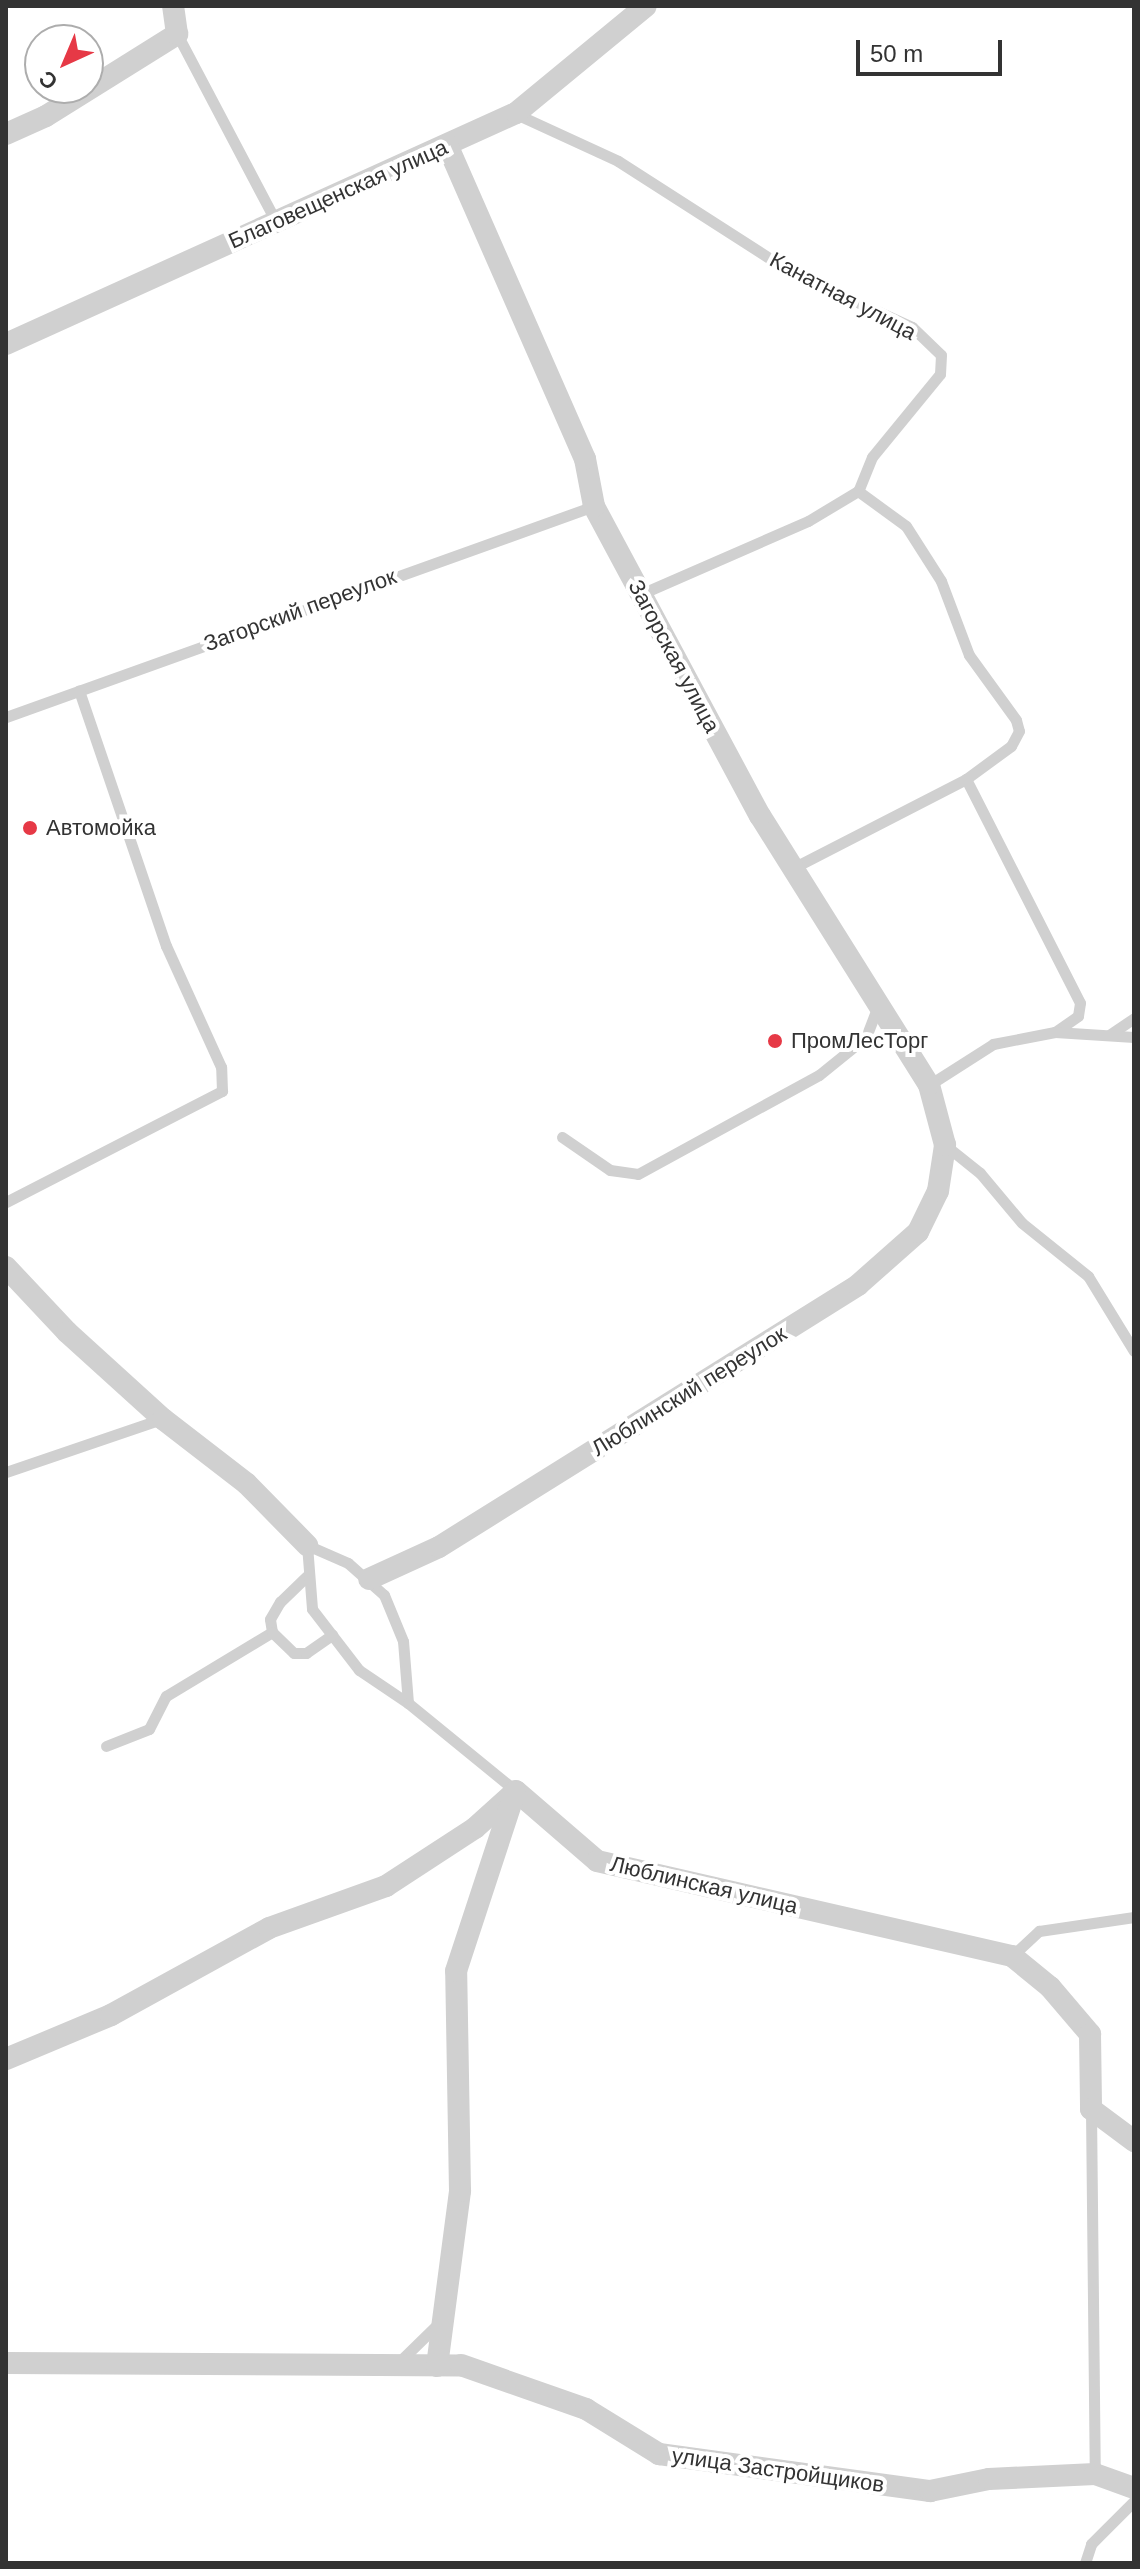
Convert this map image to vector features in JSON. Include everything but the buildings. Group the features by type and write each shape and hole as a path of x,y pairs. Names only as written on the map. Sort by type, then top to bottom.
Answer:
{"street":[{"path":"6,134 46,116 177,34 173,6"},
{"name":"Благовещенская улица","path":"6,344 516,113 646,6"},
{"name":"Загорская улица","path":"447,145 585,459 594,506 793,868 929,1085 945,1145"},
{"name":"Люблинский переулок","path":"369,1579 439,1547 858,1285 918,1232 938,1191 945,1145"},
{"path":"6,1267 163,1419 247,1484 307,1545"},
{"path":"6,2059 111,2015 269,1928 386,1886 475,1828 516,1791"},
{"path":"437,2366 460,2191 456,1971 516,1791"},
{"name":"Люблинская улица","path":"516,1791 597,1861 1012,1956 1050,1987 1090,2034 1091,2109"},
{"path":"1091,2109 1134,2141"},
{"name":"улица Застройщиков","path":"6,2363 72,2360 461,2365 586,2409 659,2454 930,2491 989,2479 1095,2474 1134,2488"}],"lane":[{"path":"177,34 276,222"},
{"name":"Канатная улица","path":"516,113 618,161 791,272 912,327 941,355 940,374 872,457 858,491"},
{"path":"641,594 808,521 858,491 906,526 941,581 969,655 1016,720 1019,731 1011,746 966,779 793,868"},
{"name":"Загорский переулок","path":"6,717 594,506"},
{"path":"6,1202 222,1091 221,1067 166,946 79,690"},
{"path":"966,779 1080,1003 1078,1016 1055,1032"},
{"path":"562,1137 610,1170 638,1174 819,1075 866,1037 879,1004"},
{"path":"1109,1035 1134,1018"},
{"path":"929,1085 993,1044 1055,1032 1134,1037"},
{"path":"945,1145 980,1173 1022,1223 1088,1276 1134,1351"},
{"path":"6,1472 163,1419"},
{"path":"408,1703 403,1641 384,1595 369,1579 307,1545 307,1576 312,1609 359,1670 408,1703 516,1791"},
{"path":"307,1576 280,1602 270,1619 272,1632 294,1653 306,1653 332,1635"},
{"path":"106,1746 149,1729 166,1696 272,1632"},
{"path":"1012,1956 1039,1931 1134,1917"},
{"path":"1091,2109 1095,2474"},
{"path":"394,2366 443,2319"},
{"path":"1085,2563 1091,2544 1134,2501"}],"place":[{"name":"Автомойка","path":"30,828"},
{"name":"ПромЛесТорг","path":"775,1041"}]}
